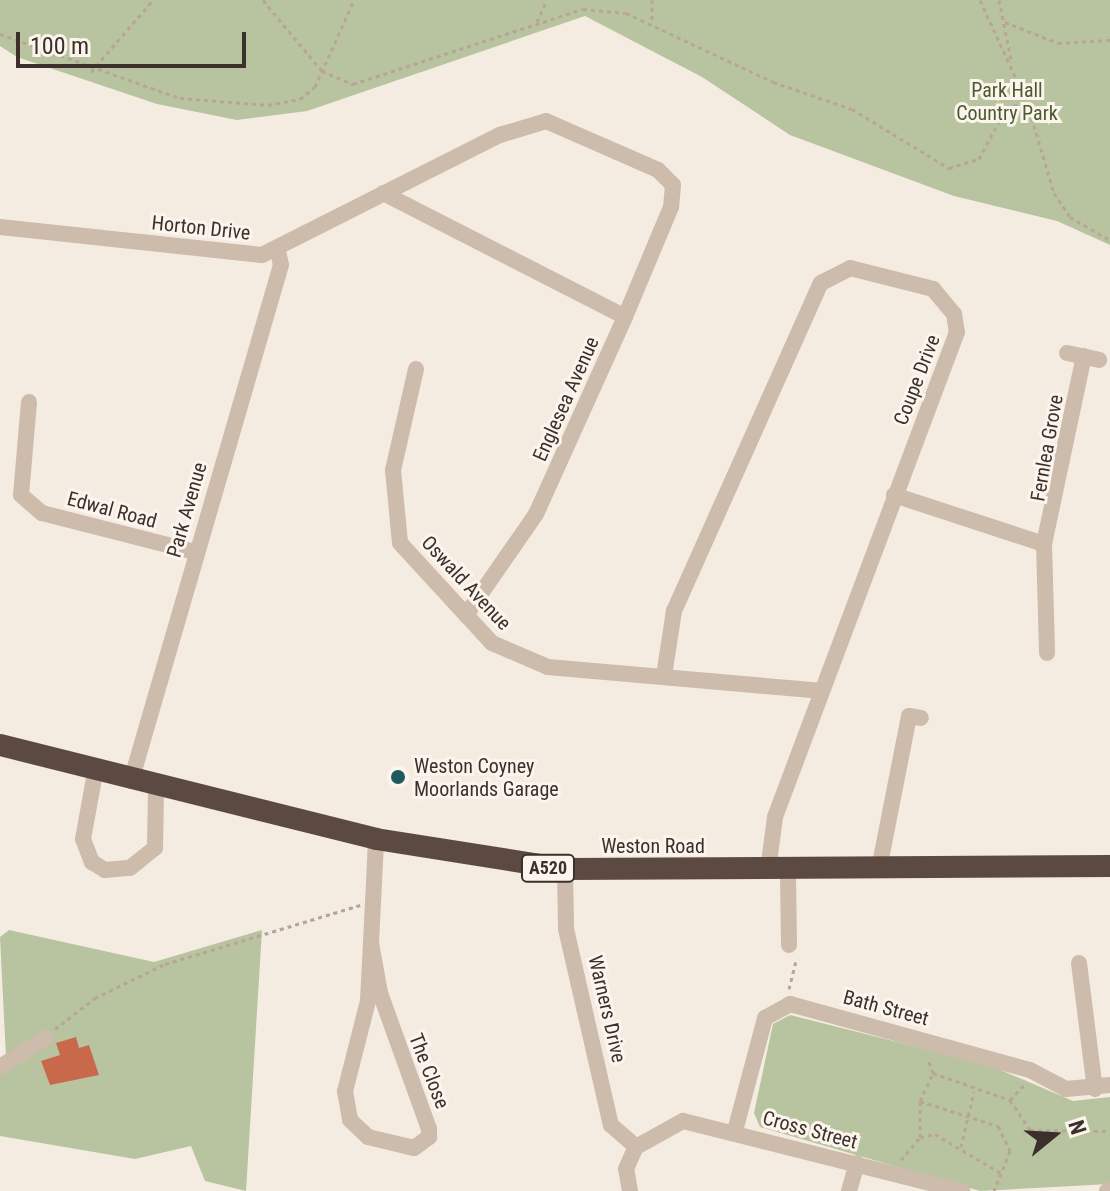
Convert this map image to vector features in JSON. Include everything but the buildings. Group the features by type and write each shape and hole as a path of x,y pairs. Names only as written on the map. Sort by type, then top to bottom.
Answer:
{"highway":[{"name":"Weston Road","path":"0,745 95,773 376,839 565,869 778,871 1110,866"}],"street":[{"name":"Horton Drive","path":"0,227 278,251 383,193 524,125 546,121 638,159 673,185"},
{"name":"Englesea Avenue","path":"466,615 536,514 671,207 673,185"},
{"path":"383,193 625,317"},
{"name":"Park Avenue","path":"131,781 195,552 281,265 278,251"},
{"name":"Coupe Drive","path":"664,676 674,611 821,283 850,268 933,289 954,314 957,332 775,817 778,871 789,945"},
{"name":"Fernlea Grove","path":"1049,656 1044,544 1052,531 1083,356"},
{"name":"Oswald Avenue","path":"416,369 393,470 395,524 400,543 492,643 548,667 820,691"},
{"name":"Edwal Road","path":"29,402 21,495 42,513 195,552"},
{"path":"894,495 1044,544"},
{"path":"879,869 909,716 921,718"},
{"path":"95,773 83,839 92,862 105,870 130,868 155,848 156,788"},
{"name":"The Close","path":"371,943 380,993 429,1129 429,1137 414,1148 368,1137 350,1120 345,1091 368,1001 376,839"},
{"name":"Warners Drive","path":"565,869 566,929 611,1125 642,1142"},
{"path":"1079,963 1102,1087"},
{"name":"Bath Street","path":"735,1131 765,1018 776,1006 930,1040 1030,1070 1066,1089 1102,1087"},
{"path":"0,1067 45,1038"},
{"name":"Cross Street","path":"642,1142 683,1121 735,1131 962,1191"},
{"path":"630,1191 626,1169 642,1142"},
{"path":"849,1191 857,1163"}],"path":[{"path":"91,72 153,0"},
{"path":"263,0 322,71 368,82 537,22 583,9 652,22 773,82 852,109 949,168 979,159 1006,108 1027,102"},
{"path":"0,34 91,72 227,107 300,99 322,71 354,0"},
{"path":"537,22 547,0"},
{"path":"652,0 652,22"},
{"path":"980,0 1027,102 1054,193 1070,217 1110,240"},
{"path":"999,0 1011,63"},
{"path":"1005,22 1058,43 1110,40"},
{"path":"45,1038 95,998 165,964 374,899"},
{"path":"896,1173 920,1137 920,1101 933,1073 930,1040"},
{"path":"1010,1100 1030,1070"},
{"path":"933,1073 974,1091 1010,1100 1030,1130 1110,1131"},
{"path":"961,1148 974,1091"},
{"path":"920,1101 1004,1134 1010,1151 994,1191"},
{"path":"920,1137 935,1134 1001,1173"}],"green space":[{"name":"Park Hall Country Park","path":"0,0 1110,0 1110,245 1057,221 954,196 790,135 702,77 585,16 307,111 237,120 157,104 17,57 0,46"},
{"path":"9,930 154,962 262,930 246,1191 205,1181 191,1146 135,1159 0,1136 0,1060 6,1057 0,937"},
{"path":"790,1015 989,1065 1073,1101 1110,1097 1110,1184 980,1191 760,1127 754,1113 773,1024"}],"place":[{"name":"Weston Coyney Moorlands Garage","path":"398,777"}]}
